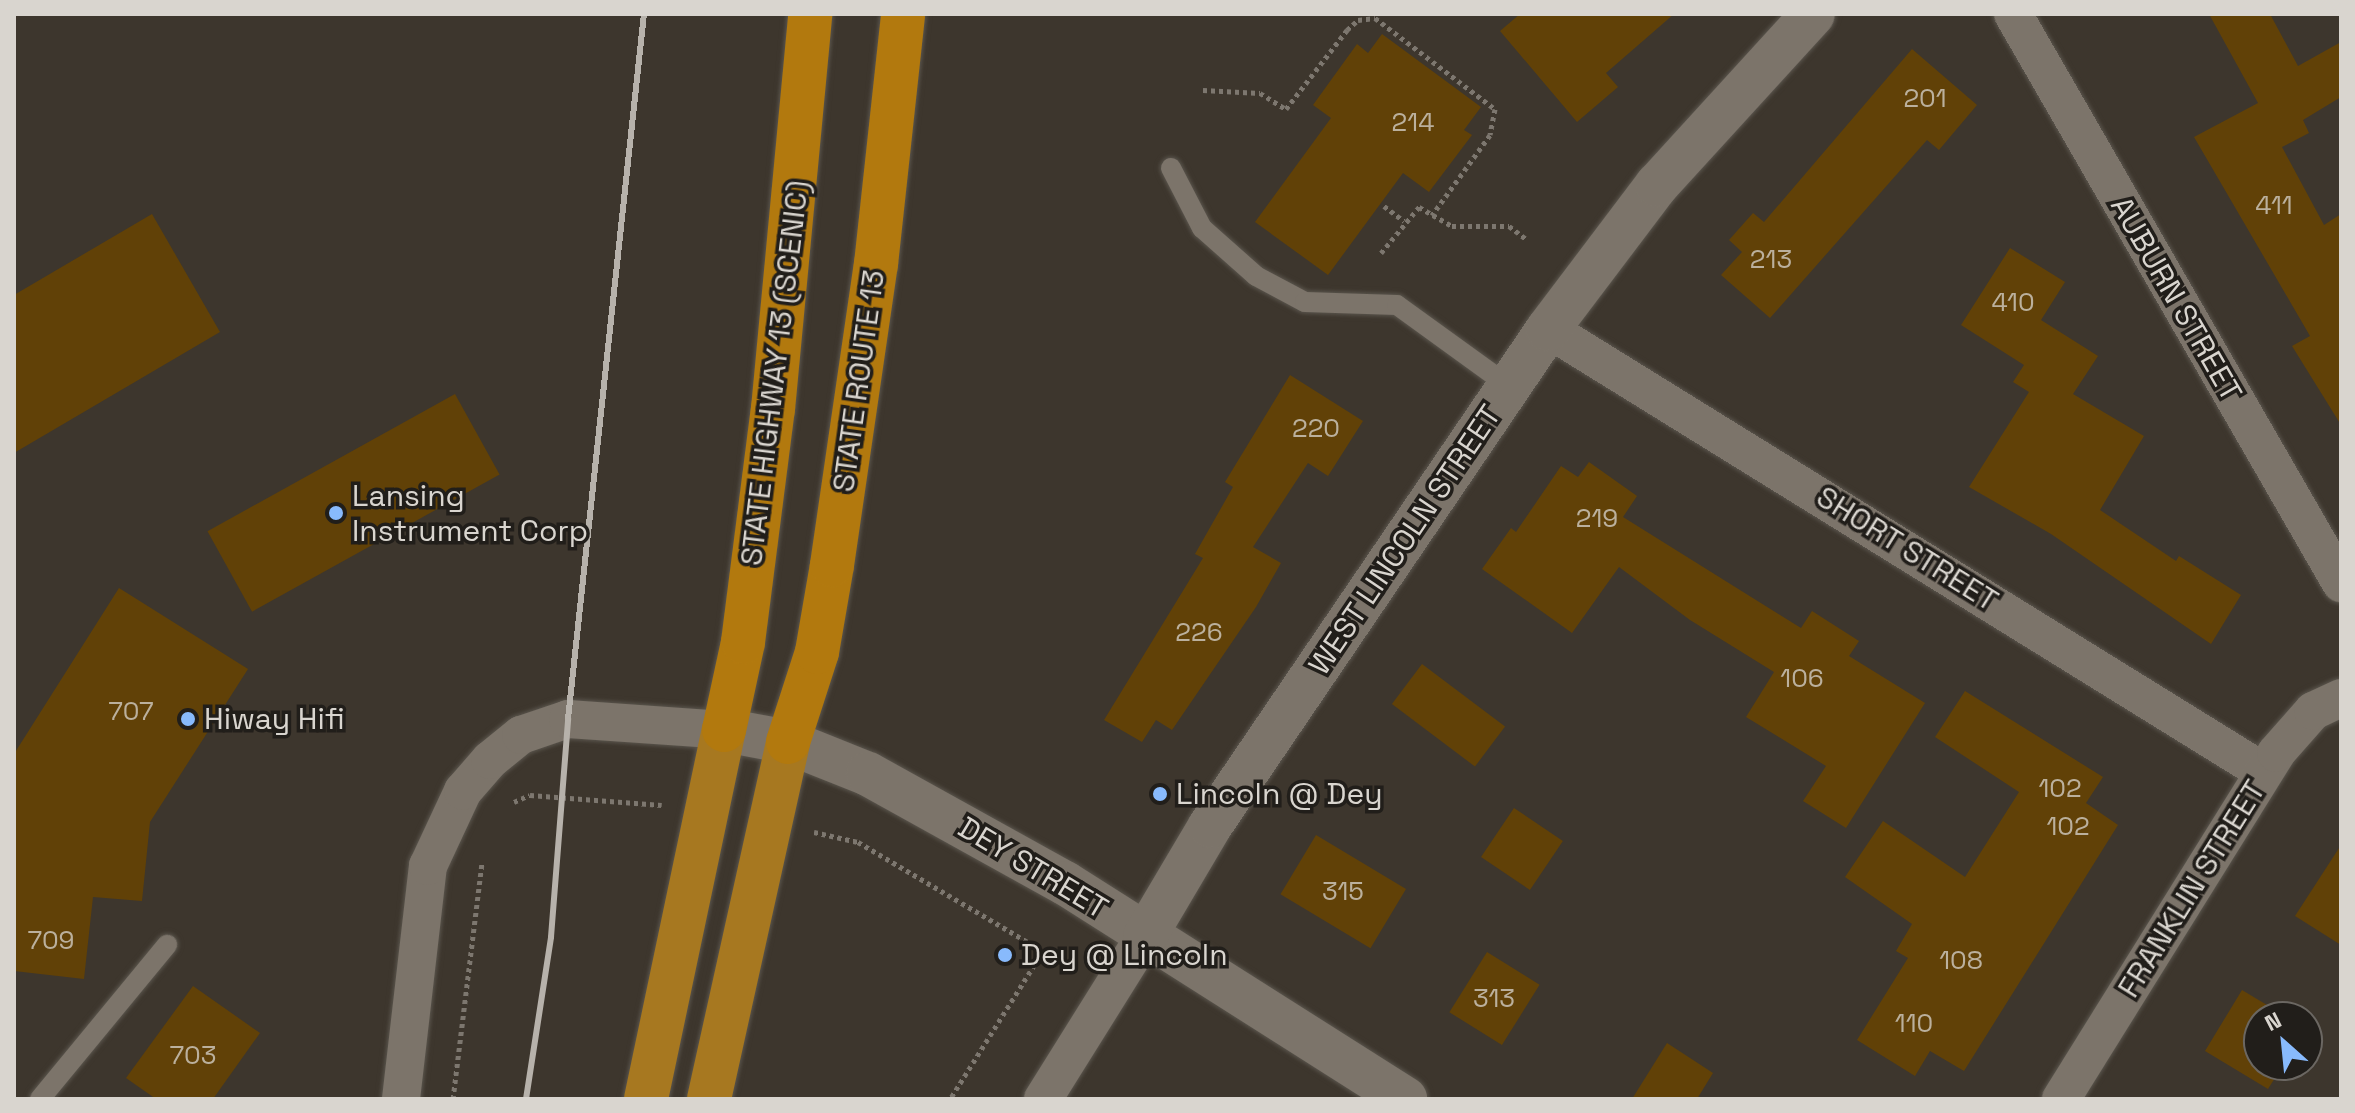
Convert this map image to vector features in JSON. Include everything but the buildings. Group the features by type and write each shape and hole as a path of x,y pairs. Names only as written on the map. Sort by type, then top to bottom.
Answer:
{"highway":[{"name":"STATE HIGHWAY 13 (SCENIC)","path":"724,730 743,642 773,409 810,14"},
{"name":"STATE ROUTE 13","path":"788,742 817,652 832,565 876,264 903,14"},
{"path":"646,1099 724,730"},
{"path":"709,1099 788,742"}],"street":[{"name":"WEST LINCOLN STREET","path":"1043,1099 1210,826 1548,329 1657,185 1813,14"},
{"name":"AUBURN STREET","path":"2013,14 2341,583"},
{"name":"SHORT STREET","path":"1548,329 2264,772"},
{"name":"FRANKLIN STREET","path":"2061,1099 2264,772 2313,711 2341,698"},
{"path":"401,1099 428,866 463,791 490,760 521,735 568,719 724,730"},
{"name":"DEY STREET","path":"724,730 788,742 868,774 966,826 1405,1099"}],"lane":[{"path":"1171,168 1202,228 1256,276 1305,302 1397,305 1509,386"},
{"path":"40,1099 167,945"}],"path":[{"path":"1203,90 1260,93 1286,109 1347,30 1358,20 1375,18 1495,109 1490,135 1432,215"},
{"path":"1384,206 1404,221"},
{"path":"1381,253 1414,208 1452,226 1509,226 1526,239"},
{"path":"510,804 530,795 644,804"},
{"path":"845,840 1043,951 950,1099"},
{"path":"453,1099 473,903 485,848"}],"railway":[{"path":"526,1099 551,937 568,719 644,14"}],"place":[{"name":"Lansing Instrument Corp","path":"336,513"},
{"name":"Hiway Hifi","path":"188,719"},
{"name":"Lincoln @ Dey","path":"1160,794"},
{"name":"Dey @ Lincoln","path":"1005,955"}]}
